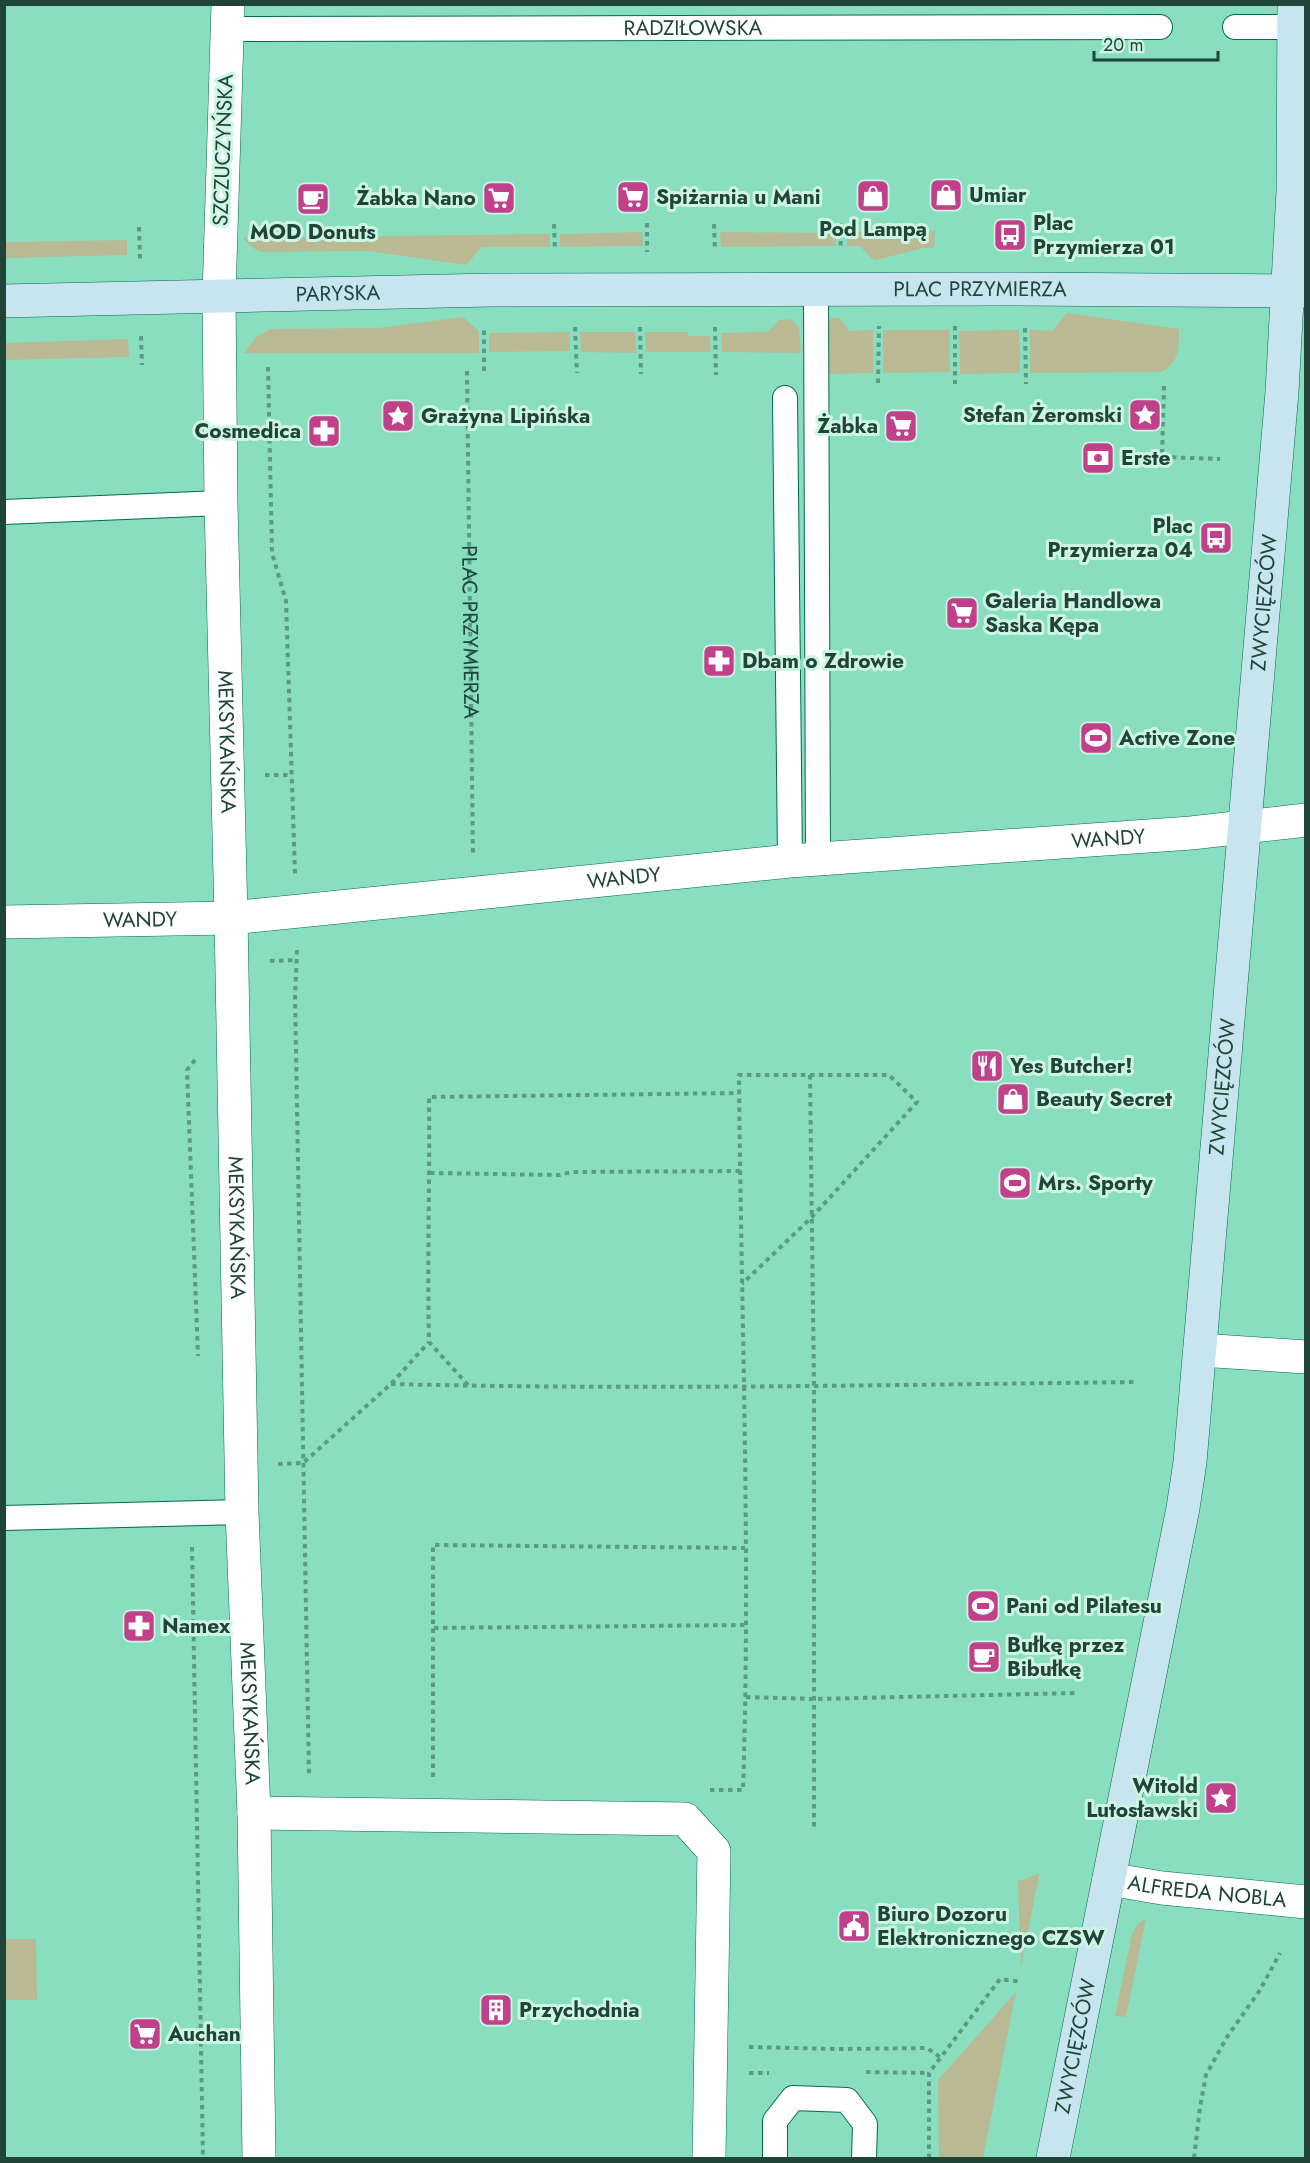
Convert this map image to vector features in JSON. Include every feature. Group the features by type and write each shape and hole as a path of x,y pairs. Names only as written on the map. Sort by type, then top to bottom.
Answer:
{"street":[{"name":"ZWYCIĘZCÓW","path":"1053,2158 1183,1509 1190,1462 1278,441 1297,291 1293,191 1294,16"},
{"name":"SZCZUCZYŃSKA","path":"219,296 228,17"},
{"name":"PLAC PRZYMIERZA","path":"671,289 1297,291"},
{"name":"PARYSKA","path":"4,301 491,290 671,289"},
{"name":"MEKSYKAŃSKA","path":"219,296 221,503 242,1512 254,1813 259,2158"},
{"name":"WANDY","path":"4,922 231,918 804,860 1191,833 1305,820"},
{"path":"1200,1350 1305,1356"},
{"path":"254,1813 685,1819 714,1851 709,2158"},
{"name":"ALFREDA NOBLA","path":"1109,1879 1162,1888 1305,1902"}],"lane":[{"path":"1235,27 1294,16"},
{"name":"RADZIŁOWSKA","path":"228,17 1160,27"},
{"path":"804,860 816,289"},
{"path":"784,398 804,860"},
{"path":"4,512 221,503"},
{"path":"4,1518 242,1512"},
{"path":"775,2158 775,2121 793,2098 847,2100 865,2124 864,2158"}],"path":[{"path":"647,223 647,252"},
{"path":"840,223 841,250"},
{"path":"555,224 555,252"},
{"path":"714,224 715,251"},
{"path":"878,383 879,325"},
{"path":"955,325 955,384"},
{"path":"484,326 484,371"},
{"path":"575,326 577,373"},
{"path":"640,326 640,374"},
{"path":"715,326 716,375"},
{"path":"1025,326 1026,384"},
{"path":"268,367 272,553 286,601 296,912 310,1814"},
{"name":"PLAC PRZYMIERZA","path":"467,371 474,892"},
{"path":"1164,386 1162,457 1220,459"},
{"path":"742,1284 812,1217 917,1102 889,1075 739,1075 742,1284 745,1385 746,1548 746,1697 743,1790"},
{"path":"810,1075 814,1385 814,1827"},
{"path":"469,1386 429,1342 427,1252 430,1173 429,1097 739,1093"},
{"path":"430,1173 560,1175 571,1172 741,1172"},
{"path":"303,1463 391,1384 429,1342"},
{"path":"391,1384 469,1386 1136,1382"},
{"path":"433,1787 433,1545 746,1548"},
{"path":"434,1628 746,1625"},
{"path":"746,1697 813,1699 1077,1693"},
{"path":"1194,2158 1206,2074 1227,2037 1260,1990 1280,1953"},
{"path":"929,2158 929,2073 1000,1979 1022,1982"},
{"path":"741,2047 927,2048 940,2057"}],"green space":[{"path":"935,231 934,248 923,248 876,260 860,246 847,246 847,232"},
{"path":"642,232 643,246 560,247 560,234"},
{"path":"720,232 836,233 836,246 721,247"},
{"path":"550,234 550,247 482,247 466,265 368,251 263,252 256,250 242,238"},
{"path":"127,240 127,255 5,258 5,242"},
{"path":"1067,313 1179,329 1177,354 1172,364 1161,372 1030,373 1030,330 1052,331"},
{"path":"463,317 479,331 479,353 244,353 256,337 271,329 378,328"},
{"path":"831,318 840,318 849,331 873,330 873,373 827,374 827,322"},
{"path":"790,319 799,327 801,353 722,352 721,333 767,332 779,320"},
{"path":"883,330 949,330 950,372 883,373"},
{"path":"1019,330 1020,373 960,374 959,331"},
{"path":"570,332 570,351 489,352 489,333"},
{"path":"580,332 635,332 636,353 581,352"},
{"path":"645,332 688,332 688,336 710,336 711,352 646,352"},
{"path":"128,339 129,357 5,360 5,343"},
{"path":"1039,1874 1021,1969 1018,1881"},
{"path":"1146,1919 1126,2017 1115,2016 1132,1934 1137,1925"},
{"path":"5,1939 36,1939 37,2000 5,2000"},
{"path":"1016,1992 983,2158 939,2158 938,2080"}],"place":[{"name":"Umiar","path":"946,195"},
{"name":"Pod Lampą","path":"873,196"},
{"name":"Spiżarnia u Mani","path":"633,197"},
{"name":"Żabka Nano","path":"499,198"},
{"name":"MOD Donuts","path":"313,199"},
{"name":"Plac Przymierza 01","path":"1010,235"},
{"name":"Stefan Żeromski","path":"1145,415"},
{"name":"Grażyna Lipińska","path":"398,416"},
{"name":"Żabka","path":"901,426"},
{"name":"Cosmedica","path":"324,431"},
{"name":"Erste","path":"1098,458"},
{"name":"Plac Przymierza 04","path":"1216,538"},
{"name":"Galeria Handlowa Saska Kępa","path":"962,613"},
{"name":"Dbam o Zdrowie","path":"719,661"},
{"name":"Active Zone","path":"1096,738"},
{"name":"Yes Butcher!","path":"987,1066"},
{"name":"Beauty Secret","path":"1013,1099"},
{"name":"Mrs. Sporty","path":"1015,1183"},
{"name":"Pani od Pilatesu","path":"983,1606"},
{"name":"Namex","path":"139,1626"},
{"name":"Bułkę przez Bibułkę","path":"984,1657"},
{"name":"Witold Lutosławski","path":"1221,1798"},
{"name":"Biuro Dozoru Elektronicznego CZSW","path":"854,1926"},
{"name":"Przychodnia","path":"496,2010"},
{"name":"Auchan","path":"145,2034"}]}
